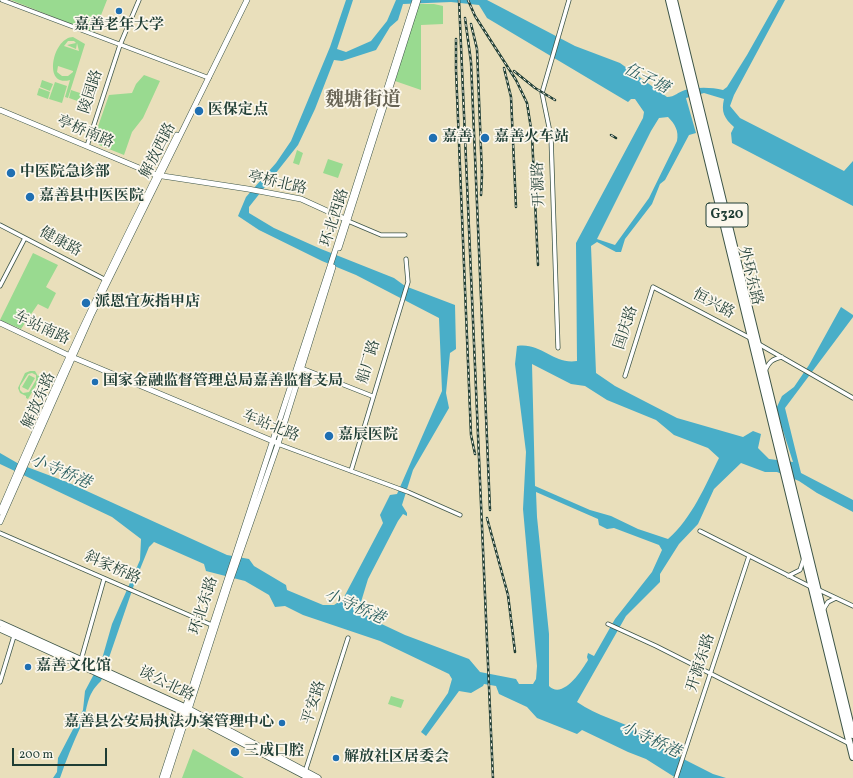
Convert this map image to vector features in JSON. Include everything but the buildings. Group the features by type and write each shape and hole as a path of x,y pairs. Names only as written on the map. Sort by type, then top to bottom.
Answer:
{"highway":[{"name":"外环东路","path":"669,0 693,85 700,101 754,341"},
{"name":"外环东路","path":"674,0 693,85 698,120 760,364 801,534"},
{"name":"外环东路","path":"760,364 765,371 801,534"},
{"name":"G320","path":"801,534 804,558 815,588 853,757"},
{"path":"801,534 815,588 823,610 853,735"}],"main road":[{"name":"谈公北路","path":"0,623 80,662"},
{"name":"谈公北路","path":"0,629 94,668 186,710 306,776 318,778"}],"street":[{"path":"2,0 208,77"},
{"name":"陵园路","path":"87,146 120,45 139,0"},
{"name":"解放西路","path":"208,77 244,0"},
{"name":"解放西路","path":"70,356 247,0"},
{"name":"环北西路","path":"272,441 299,367 347,220 415,0"},
{"name":"环北西路","path":"414,6 418,0"},
{"name":"开源路","path":"558,348 551,137 542,93 569,0"},
{"name":"亭桥南路","path":"0,110 159,175"},
{"name":"亭桥北路","path":"159,175 301,199 381,235 405,235"},
{"name":"健康路","path":"0,225 106,281"},
{"path":"0,286 25,238"},
{"name":"船厂路","path":"351,471 372,396 408,282 406,260"},
{"name":"恒兴路","path":"653,287 754,341 853,398"},
{"name":"国庆路","path":"625,376 653,287"},
{"name":"车站南路","path":"0,323 70,356"},
{"name":"车站北路","path":"70,356 278,444 408,492 460,515"},
{"name":"解放东路","path":"0,522 23,462 70,356"},
{"path":"765,371 768,363 774,359 782,357"},
{"path":"299,367 372,396"},
{"name":"环北西路","path":"278,444 299,367"},
{"name":"环北东路","path":"240,549 272,441"},
{"name":"环北东路","path":"162,778 227,585 278,444"},
{"name":"解放东路","path":"0,512 17,477"},
{"path":"700,531 788,576 853,606"},
{"name":"斜家桥路","path":"0,533 213,626"},
{"name":"开源东路","path":"676,778 749,556"},
{"path":"788,576 800,570 804,558"},
{"path":"80,662 104,579"},
{"path":"823,610 828,602 836,598"},
{"path":"608,624 851,744"},
{"path":"0,682 14,636"},
{"name":"平安路","path":"306,776 348,638"},
{"name":"环北东路","path":"167,778 186,710"}],"green space":[{"path":"11,0 107,0 94,33"},
{"path":"419,4 434,4 443,6 443,24 421,25 421,90 395,81"},
{"path":"73,37 85,44 68,98 65,97 70,80 61,80 56,77 53,70 56,53 60,45 66,39","holes":["68,41 74,41 76,43 67,45 76,49 77,43 79,51 64,46","58,66 73,71 73,72 68,76 62,76 57,72"]},
{"path":"144,75 160,81 143,118 132,132 124,155 99,145 95,139 95,135 109,95 132,93 136,84"},
{"path":"42,80 53,84 50,91 40,87"},
{"path":"55,82 67,86 62,103 49,99"},
{"path":"39,88 50,92 48,99 37,95"},
{"path":"71,90 86,95 83,103 69,98"},
{"path":"297,150 303,153 299,165 293,163"},
{"path":"328,159 343,164 338,178 323,173"},
{"path":"33,253 58,265 46,287 56,293 48,309 38,304 21,329 0,320"},
{"path":"35,371 38,376 40,374 42,375 28,399 20,393 18,388 25,373","holes":["32,373 36,375 36,380 29,392 23,393 20,390 20,386 28,374"]},
{"path":"29,375 35,378 28,390 22,387"},
{"path":"391,696 404,700 401,708 388,704"},
{"path":"193,749 244,778 182,778"}],"water":[{"name":"小寺桥港","path":"346,0 353,0 337,49 346,52 371,41 387,21 396,0 487,0 575,46 620,63 667,97 670,97 689,89 709,88 723,90 727,87 778,0 785,0 734,95 730,106 740,118 844,171 853,161 853,206 732,143 731,133 734,127 724,114 724,99 704,93 686,98 696,133 689,135 665,180 660,184 652,204 625,239 621,252 616,252 597,242 591,246 596,373 615,386 677,418 743,437 753,431 761,434 758,448 769,459 793,462 776,409 782,396 794,387 809,365 841,307 853,315 785,408 801,473 853,500 853,512 817,493 799,481 777,472 765,472 741,463 714,489 698,524 679,544 660,574 660,582 626,616 577,702 593,711 642,733 644,739 713,774 726,778 676,778 646,759 582,730 577,734 537,718 527,707 499,694 496,686 484,684 471,693 459,691 426,736 421,732 448,693 452,679 449,674 380,641 303,615 285,606 275,607 269,595 245,581 206,571 204,564 154,542 149,547 136,579 101,681 92,692 84,719 60,778 53,778 57,772 58,758 83,710 85,691 102,659 112,624 140,560 141,539 112,517 0,464 0,453 19,464 67,482 227,555 249,559 254,566 286,585 287,590 323,605 334,605 343,599 383,523 380,515 390,495 397,494 442,391 439,318 356,275 322,261 259,230 238,216 246,197 276,163 291,141 330,47","holes":["451,2 479,5 487,18 628,102 631,99 635,99 644,112 643,118 576,243 577,361 561,360 533,347 517,346 515,364 526,452 523,509 537,666 536,679 533,684 519,684 516,679 480,672 469,659 405,635 371,619 363,612 361,602 368,579 398,521 403,514 407,516 407,513 402,505 413,470 449,408 446,393 450,353 456,349 455,305 405,286 394,278 321,249 274,228 249,213 249,207 298,145 315,109 334,60 342,61 376,50 390,27 398,20 403,4","668,117 673,122 676,128 677,141 649,198 615,245 597,239 659,118","532,364 571,384 585,386 607,400 656,420 674,435 708,448 719,458 691,512 677,531 668,539 638,529 611,516 590,510 535,486","536,492 598,519 599,525 607,529 614,528 659,545 662,550 652,572 615,619 594,656 588,653 588,660 577,676 566,687 560,689 554,689 549,686 549,634 537,517"]}],"railway":[{"path":"459,0 493,778"},
{"path":"468,0 475,16 516,80 527,103 532,135 538,265"},
{"path":"465,18 471,62 490,510"},
{"path":"471,24 477,49 482,175 481,195"},
{"path":"456,39 471,435 475,454"},
{"path":"504,68 511,97 516,207"},
{"path":"514,71 535,88 555,100"},
{"path":"611,135 616,138"},
{"path":"487,518 508,595 515,652"}],"place":[{"name":"嘉善老年大学","path":"119,11"},
{"name":"医保定点","path":"199,111"},
{"name":"嘉善","path":"433,138"},
{"name":"嘉善火车站","path":"485,138"},
{"name":"中医院急诊部","path":"11,173"},
{"name":"嘉善县中医医院","path":"30,197"},
{"name":"派恩宜灰指甲店","path":"86,303"},
{"name":"国家金融监督管理总局嘉善监督支局","path":"95,382"},
{"name":"嘉辰医院","path":"329,436"},
{"name":"嘉善文化馆","path":"28,667"},
{"name":"嘉善县公安局执法办案管理中心","path":"282,723"},
{"name":"三成口腔","path":"235,752"},
{"name":"解放社区居委会","path":"336,758"}],"district":[{"name":"魏塘街道","path":"363,102"}],"water label":[{"name":"伍子塘","path":"646,80"}]}
